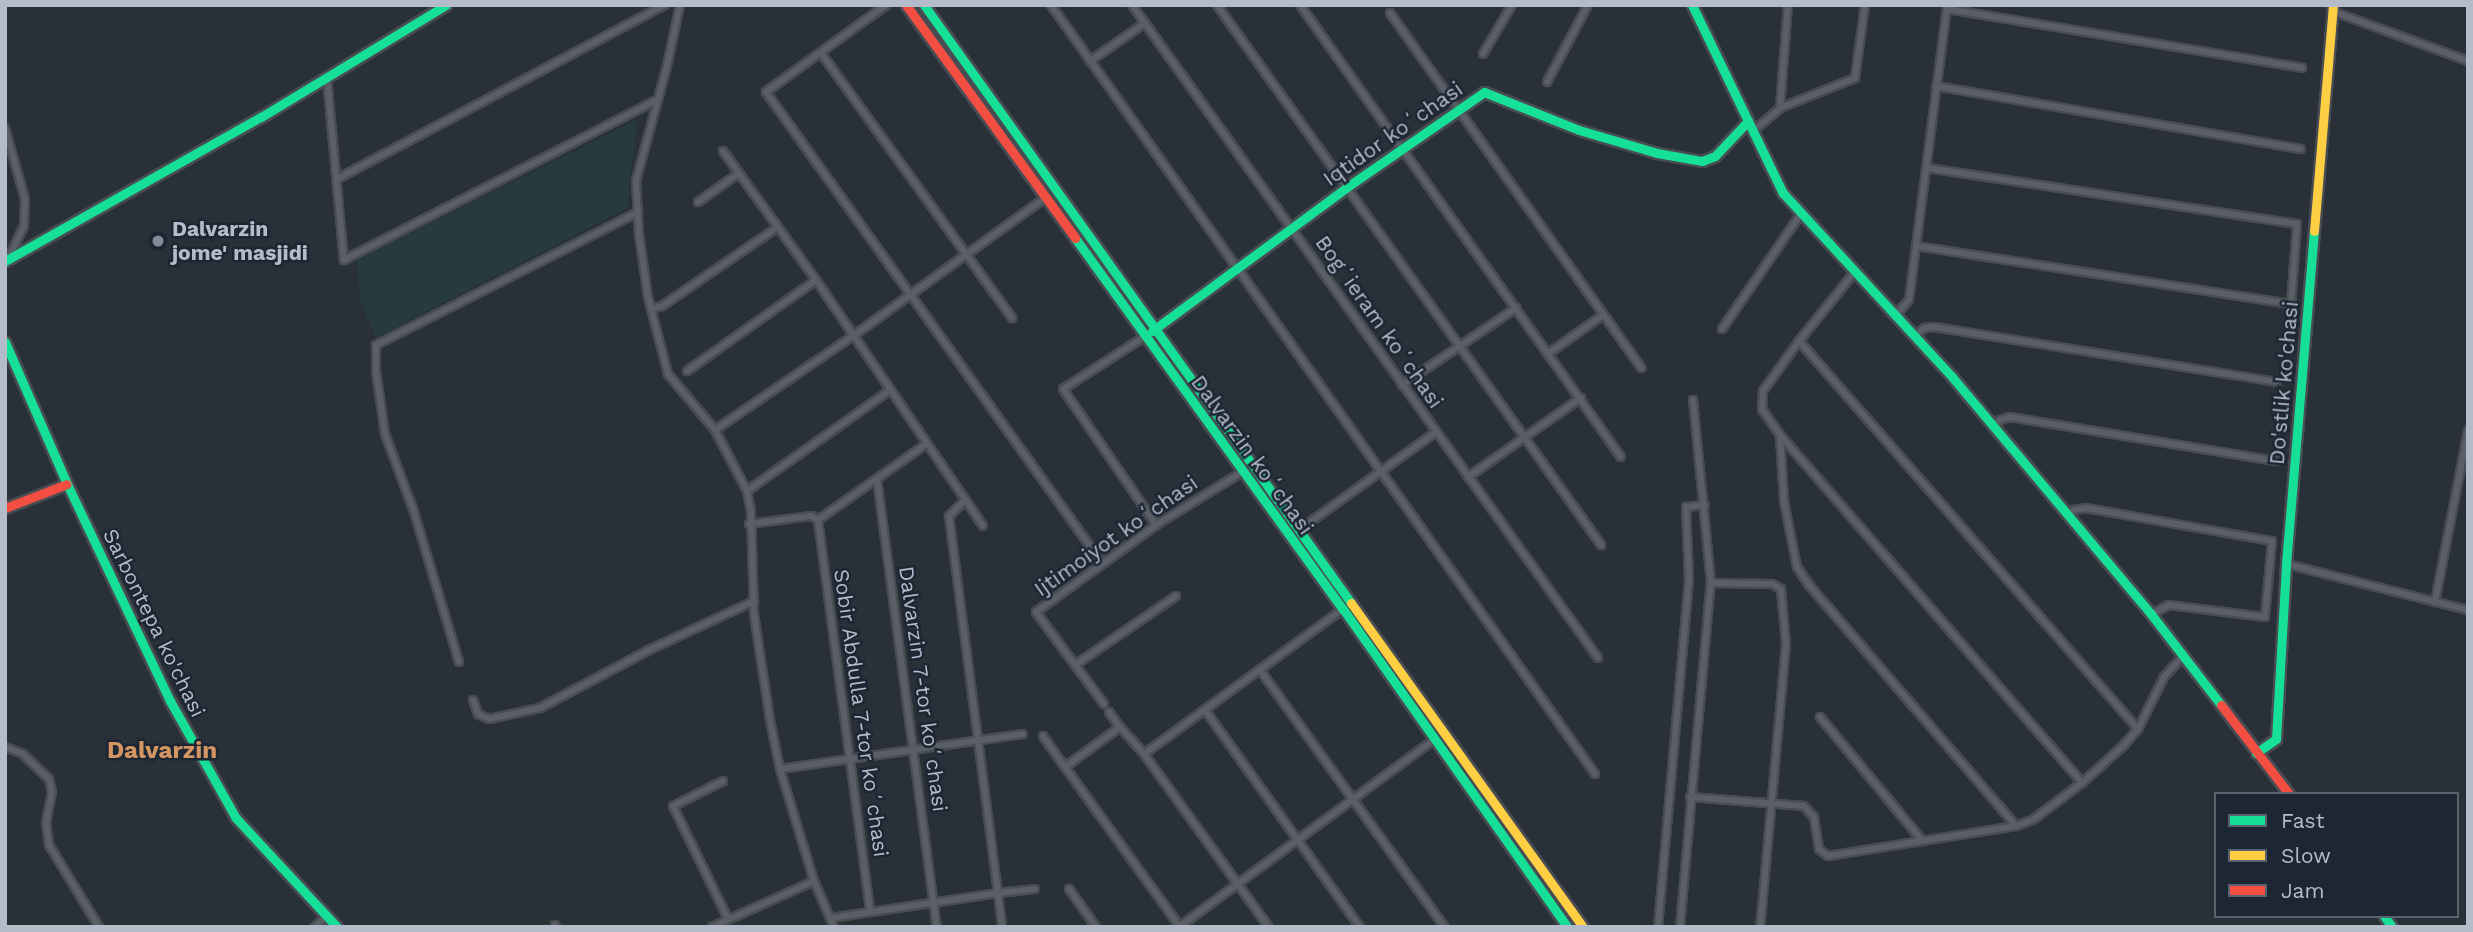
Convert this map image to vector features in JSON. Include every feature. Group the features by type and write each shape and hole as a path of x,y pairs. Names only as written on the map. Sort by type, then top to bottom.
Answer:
{"street":[{"path":"339,178 665,5"},
{"path":"680,5 667,66 636,181 651,309 668,374 715,430 747,491 751,512 749,524 754,601 770,720 780,769 814,881 834,927"},
{"path":"886,5 766,92 1102,563"},
{"name":"Dalvarzin koʻchasi","path":"906,5 1343,609 1567,927"},
{"name":"Dalvarzin koʻchasi","path":"924,5 1583,927"},
{"path":"1051,5 1595,774"},
{"name":"Bogʻieram koʻchasi","path":"1132,5 1598,658"},
{"path":"1217,5 1601,545"},
{"path":"1300,5 1621,457"},
{"path":"1483,54 1512,5"},
{"path":"1547,82 1588,5"},
{"path":"1692,5 1783,193 1854,274 1914,336 2069,515 2151,614 2287,792"},
{"path":"1780,108 1788,5"},
{"path":"1753,131 1780,108 1855,78 1865,5"},
{"path":"6,261 327,78 443,6"},
{"path":"1895,316 1909,300 1947,7 2302,68"},
{"path":"2333,8 2468,61"},
{"name":"Do'stlik ko'chasi","path":"2256,753 2276,739 2286,564 2333,8"},
{"path":"1390,13 1641,368"},
{"path":"1090,61 1145,23"},
{"path":"821,53 1012,318"},
{"path":"327,78 339,178 344,260 656,100"},
{"path":"1937,86 2301,149"},
{"name":"Iqtidor koʻchasi","path":"1144,337 1347,187 1479,94 1489,92 1579,130 1657,153 1702,161 1714,156 1748,121"},
{"path":"5,128 24,199 24,226 6,261"},
{"path":"723,151 817,280 984,526"},
{"path":"1927,167 2315,227"},
{"path":"698,202 739,173"},
{"path":"715,430 853,336 1045,198"},
{"path":"459,662 417,521 385,434 376,371 376,345 638,212"},
{"path":"1722,329 1800,215"},
{"path":"1916,246 2291,304 2297,224"},
{"path":"651,309 662,306 778,227"},
{"path":"1089,257 1099,249"},
{"path":"1854,274 1799,341 1763,391 1761,401 1767,419 2082,783"},
{"path":"687,371 817,280"},
{"path":"1402,385 1516,308"},
{"path":"1549,354 1602,315"},
{"path":"1914,336 1925,328 1934,327 2277,382"},
{"path":"1144,337 1063,389 1156,525"},
{"path":"1799,341 2138,729"},
{"name":"Sarbontepa ko'chasi","path":"5,342 67,484 170,701 236,818 337,927"},
{"path":"747,491 890,390"},
{"path":"1468,477 1581,398"},
{"path":"1680,927 1711,583 1693,400"},
{"path":"1993,426 2010,417 2275,461"},
{"path":"2435,602 2468,430"},
{"path":"1298,530 1436,432"},
{"path":"1780,435 1784,501 1797,567 1809,585 2016,826"},
{"path":"749,524 811,516 818,520 926,444"},
{"name":"Ijtimoiyot koʻchasi","path":"1104,704 1036,612 1156,525 1242,472"},
{"name":"Dalvarzin 7-tor koʻchasi","path":"877,479 937,927"},
{"path":"5,508 67,484"},
{"path":"965,500 948,516 1002,927"},
{"path":"1658,927 1689,579 1686,507 1704,505"},
{"path":"2069,515 2074,510 2086,508 2272,541 2266,617 2169,605 2151,614"},
{"name":"Sobir Abdulla 7-tor koʻchasi","path":"818,520 870,912"},
{"path":"2286,564 2468,610"},
{"path":"1711,583 1772,584 1781,589 1786,644 1760,927"},
{"path":"1075,665 1176,596"},
{"path":"473,701 478,714 489,719 540,708 649,650 754,601"},
{"path":"1144,754 1343,609"},
{"path":"1356,629 1365,621"},
{"path":"1690,797 1804,806 1814,817 1819,849 1828,856 1921,839 2016,826 2034,819 2082,783 2138,729 2164,677 2183,656"},
{"path":"1260,670 1445,927"},
{"path":"1205,710 1360,927"},
{"path":"1109,712 1144,754 1269,927"},
{"path":"1820,717 1921,839"},
{"path":"1065,767 1120,727"},
{"path":"780,769 1022,734"},
{"path":"1043,736 1180,927 1434,740"},
{"path":"5,747 23,754 49,779 52,792 46,823 49,845 99,927"},
{"path":"723,780 673,806 728,919"},
{"path":"712,927 814,881"},
{"path":"831,918 1035,889"},
{"path":"1069,889 1096,927"},
{"path":"315,927 326,916"}],"green space":[{"path":"637,120 627,208 376,338 360,302 357,260"}],"traffic: fast":[{"path":"5,261 261,117 446,5"},
{"path":"924,5 1351,603"},
{"path":"1692,5 1783,193 1953,378 2151,614 2221,705"},
{"path":"1152,331 1347,187 1484,92 1579,130 1657,153 1702,161 1715,156 1748,121"},
{"path":"2256,753 2276,739 2286,564 2314,231"},
{"path":"1075,238 1343,609 1567,927"},
{"path":"5,342 67,484 170,701 236,818 337,927"},
{"path":"2385,918 2392,927"}],"traffic: slow":[{"path":"2314,231 2333,5"},
{"path":"1351,603 1583,927"}],"traffic: jam":[{"path":"906,5 1075,238"},
{"path":"5,508 67,484"},
{"path":"2221,705 2287,792"}],"place":[{"name":"Dalvarzin jome' masjidi","path":"158,241"}],"district":[{"name":"Dalvarzin","path":"162,751"}]}
